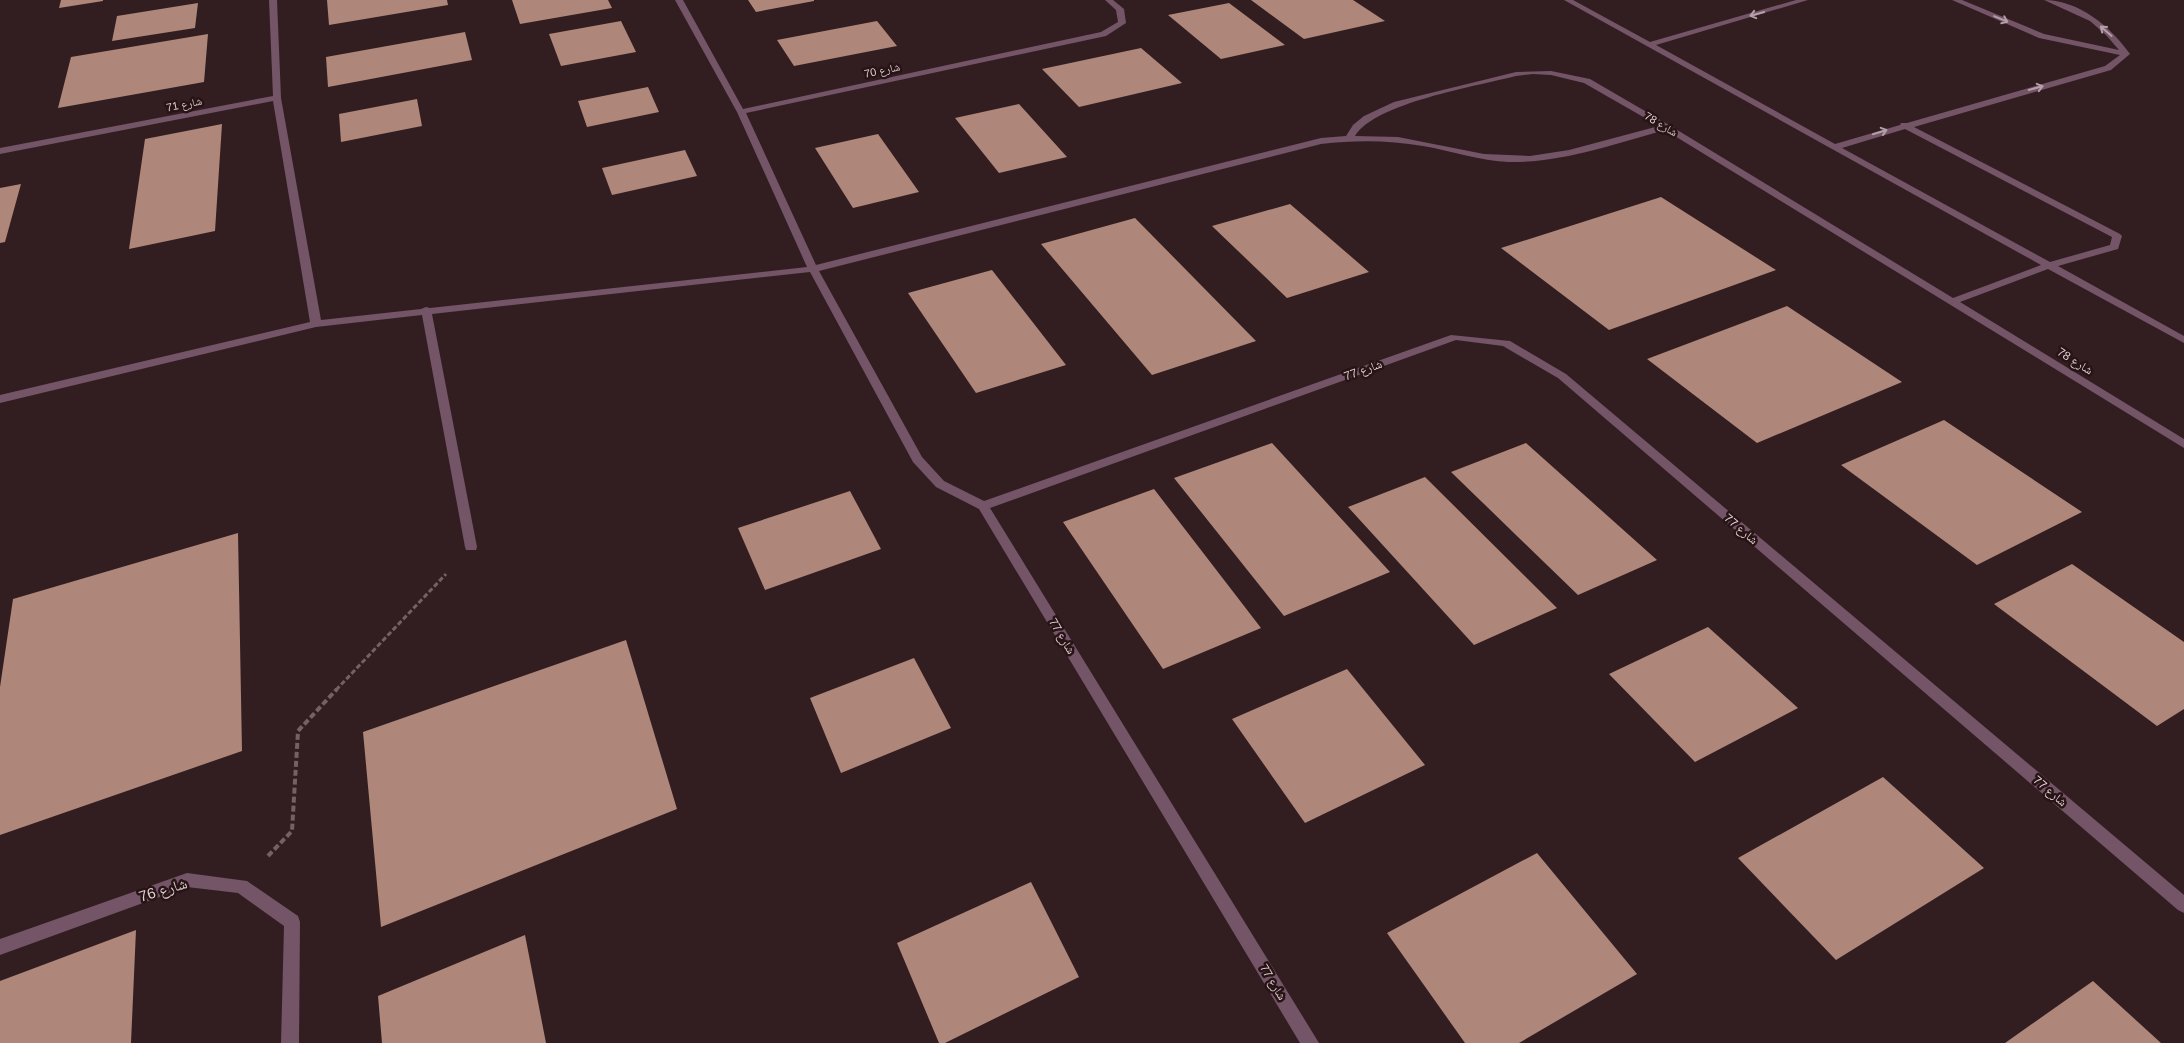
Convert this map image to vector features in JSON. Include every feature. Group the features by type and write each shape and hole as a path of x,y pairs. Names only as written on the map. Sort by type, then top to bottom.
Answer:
{"street":[{"path":"273,0 277,98 316,324"},
{"path":"679,0 741,112 813,269 917,459 940,484 983,506"},
{"name":"شارع 70","path":"741,112 1102,34 1122,22 1120,9 1109,0"},
{"path":"1568,0 2184,340"},
{"path":"1649,45 1804,0"},
{"path":"1956,0 2042,36 2126,54"},
{"path":"2048,0 2091,17 2115,38 2126,54"},
{"path":"1834,146 2108,68 2126,54"},
{"name":"شارع 78","path":"1349,138 1356,127 1367,118 1397,104 1516,74 1533,72 1570,76 1586,81 1666,127 2184,444"},
{"name":"شارع 71","path":"0,151 277,98"},
{"path":"1904,125 2117,236 2115,247 2048,266 1952,302"},
{"path":"0,399 316,324 426,310 813,269 1295,146 1349,138 1409,140 1472,155 1544,158 1666,127"},
{"path":"426,310 471,547"},
{"name":"شارع 77","path":"1310,1043 983,506 1455,337 1506,343 1562,376 2184,906"},
{"name":"شارع 76","path":"0,947 187,880 240,886 292,922 290,1043"}],"path":[{"path":"240,886 292,831 298,731 471,547"}],"building":[{"path":"61,0 103,0 103,1 59,8"},
{"path":"327,0 447,0 448,5 329,25"},
{"path":"512,0 608,0 612,8 520,24"},
{"path":"748,0 814,0 814,1 756,12"},
{"path":"1251,0 1353,0 1385,21 1304,39"},
{"path":"198,3 195,28 112,41 117,16"},
{"path":"1229,3 1285,45 1221,59 1168,15"},
{"path":"621,21 636,52 561,66 549,34"},
{"path":"877,21 897,46 794,66 777,40"},
{"path":"465,32 472,60 328,87 326,57"},
{"path":"208,34 204,82 58,108 71,57"},
{"path":"1141,48 1182,83 1079,107 1042,69"},
{"path":"648,87 659,112 587,127 578,101"},
{"path":"417,99 422,126 341,142 339,114"},
{"path":"1019,104 1067,157 999,173 955,118"},
{"path":"222,124 215,231 129,249 145,139"},
{"path":"878,134 919,192 853,208 815,148"},
{"path":"685,150 697,176 612,195 602,168"},
{"path":"21,184 5,242 0,243 0,188"},
{"path":"1661,197 1776,270 1609,330 1501,248"},
{"path":"1290,204 1369,272 1287,298 1212,226"},
{"path":"1135,218 1256,341 1152,375 1041,244"},
{"path":"992,270 1066,365 976,393 908,293"},
{"path":"1787,306 1902,382 1757,443 1647,359"},
{"path":"1944,420 2082,512 1977,565 1841,465"},
{"path":"1272,443 1390,572 1284,616 1174,478"},
{"path":"1526,443 1657,560 1578,595 1451,472"},
{"path":"1425,477 1557,608 1474,645 1348,507"},
{"path":"1154,489 1261,628 1163,669 1063,522"},
{"path":"850,491 881,549 765,590 738,528"},
{"path":"238,533 242,751 0,835 0,687 13,599"},
{"path":"2072,564 2184,642 2184,709 2157,726 1994,604"},
{"path":"1708,627 1798,708 1695,762 1609,674"},
{"path":"626,640 677,809 381,927 363,732"},
{"path":"914,658 951,728 841,773 810,698"},
{"path":"1347,669 1425,765 1305,823 1232,719"},
{"path":"1883,777 1984,868 1836,960 1738,858"},
{"path":"1537,853 1637,974 1519,1043 1465,1043 1387,933"},
{"path":"1031,882 1079,977 945,1043 939,1043 897,943"},
{"path":"136,930 131,1043 0,1043 0,981"},
{"path":"525,935 546,1043 382,1043 378,996"},
{"path":"2093,981 2161,1043 2005,1043"}]}
